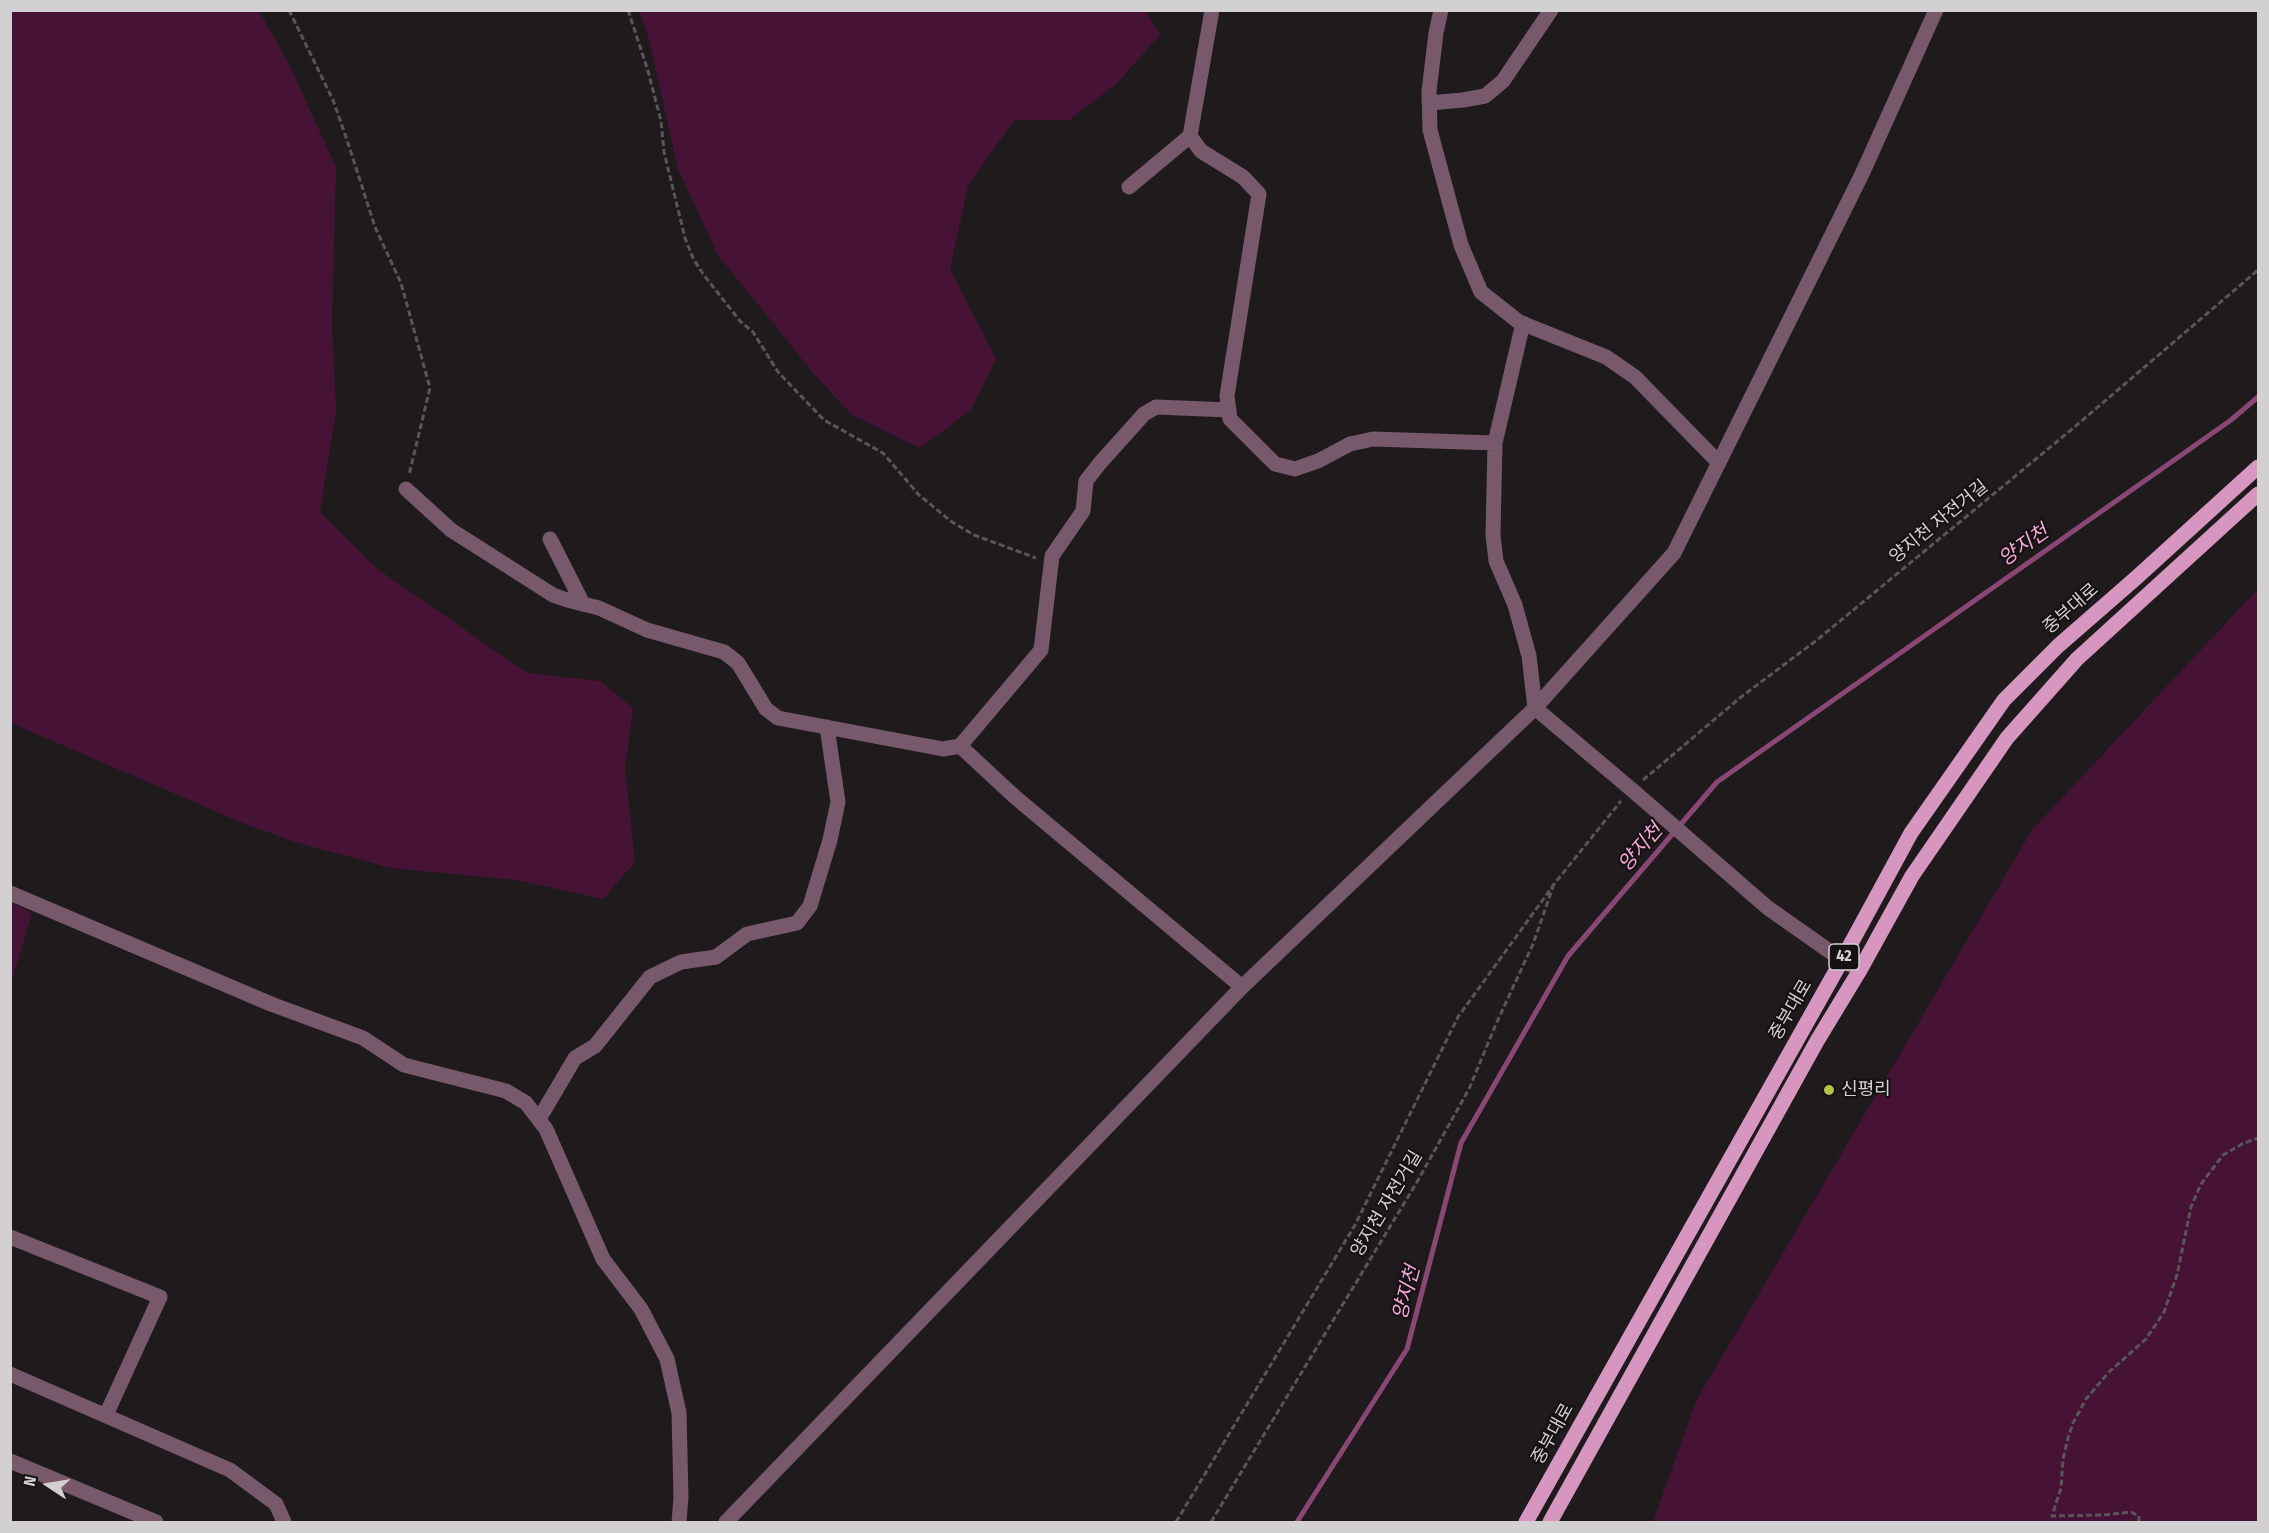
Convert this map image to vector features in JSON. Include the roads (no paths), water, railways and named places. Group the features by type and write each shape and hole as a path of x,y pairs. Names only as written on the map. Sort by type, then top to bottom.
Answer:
{"main road":[{"name":"중부대로","path":"1526,1522 1911,833 2004,700 2058,646 2259,467"},
{"name":"42","path":"1550,1522 1817,1041 1860,970 1912,876 2007,738 2077,659 2259,494"}],"street":[{"path":"1129,187 1190,136 1212,10"},
{"path":"1441,10 1435,44 1430,130 1461,245 1481,292 1523,323 1606,357 1635,377 1719,463"},
{"path":"1430,103 1485,96 1503,81 1551,10"},
{"path":"726,1522 1242,987 1535,708 1674,553 1862,174 1936,10"},
{"path":"1190,136 1201,151 1243,177 1260,194 1227,396 1230,419 1275,464 1295,469 1318,461 1350,444 1373,439 1495,444"},
{"path":"1523,323 1495,444 1493,535 1496,561 1515,605 1529,656 1535,708 1768,908 1860,970"},
{"path":"406,489 451,530 553,595 599,608 647,630 724,652 738,663 766,708 778,718 944,749 960,746 1041,650 1052,556 1083,511 1086,481 1144,414 1156,407 1229,410"},
{"path":"550,539 583,604"},
{"path":"539,1119 575,1058 595,1046 650,977 681,962 716,957 747,934 797,923 810,906 830,840 838,802 827,727"},
{"path":"960,746 1015,797 1242,987"},
{"path":"10,893 271,1004 363,1038 405,1065 506,1091 526,1103 546,1129 603,1259 640,1309 667,1359 679,1413 681,1497 679,1522"},
{"path":"10,1237 160,1297 106,1416"},
{"path":"10,1374 230,1470 276,1504 285,1522"},
{"path":"10,1461 156,1522"}],"waterway":[{"name":"양지천","path":"1297,1522 1407,1349 1461,1143 1568,956 1717,782 2231,420 2258,397"}],"place":[{"name":"신평리","path":"1829,1090"}]}
